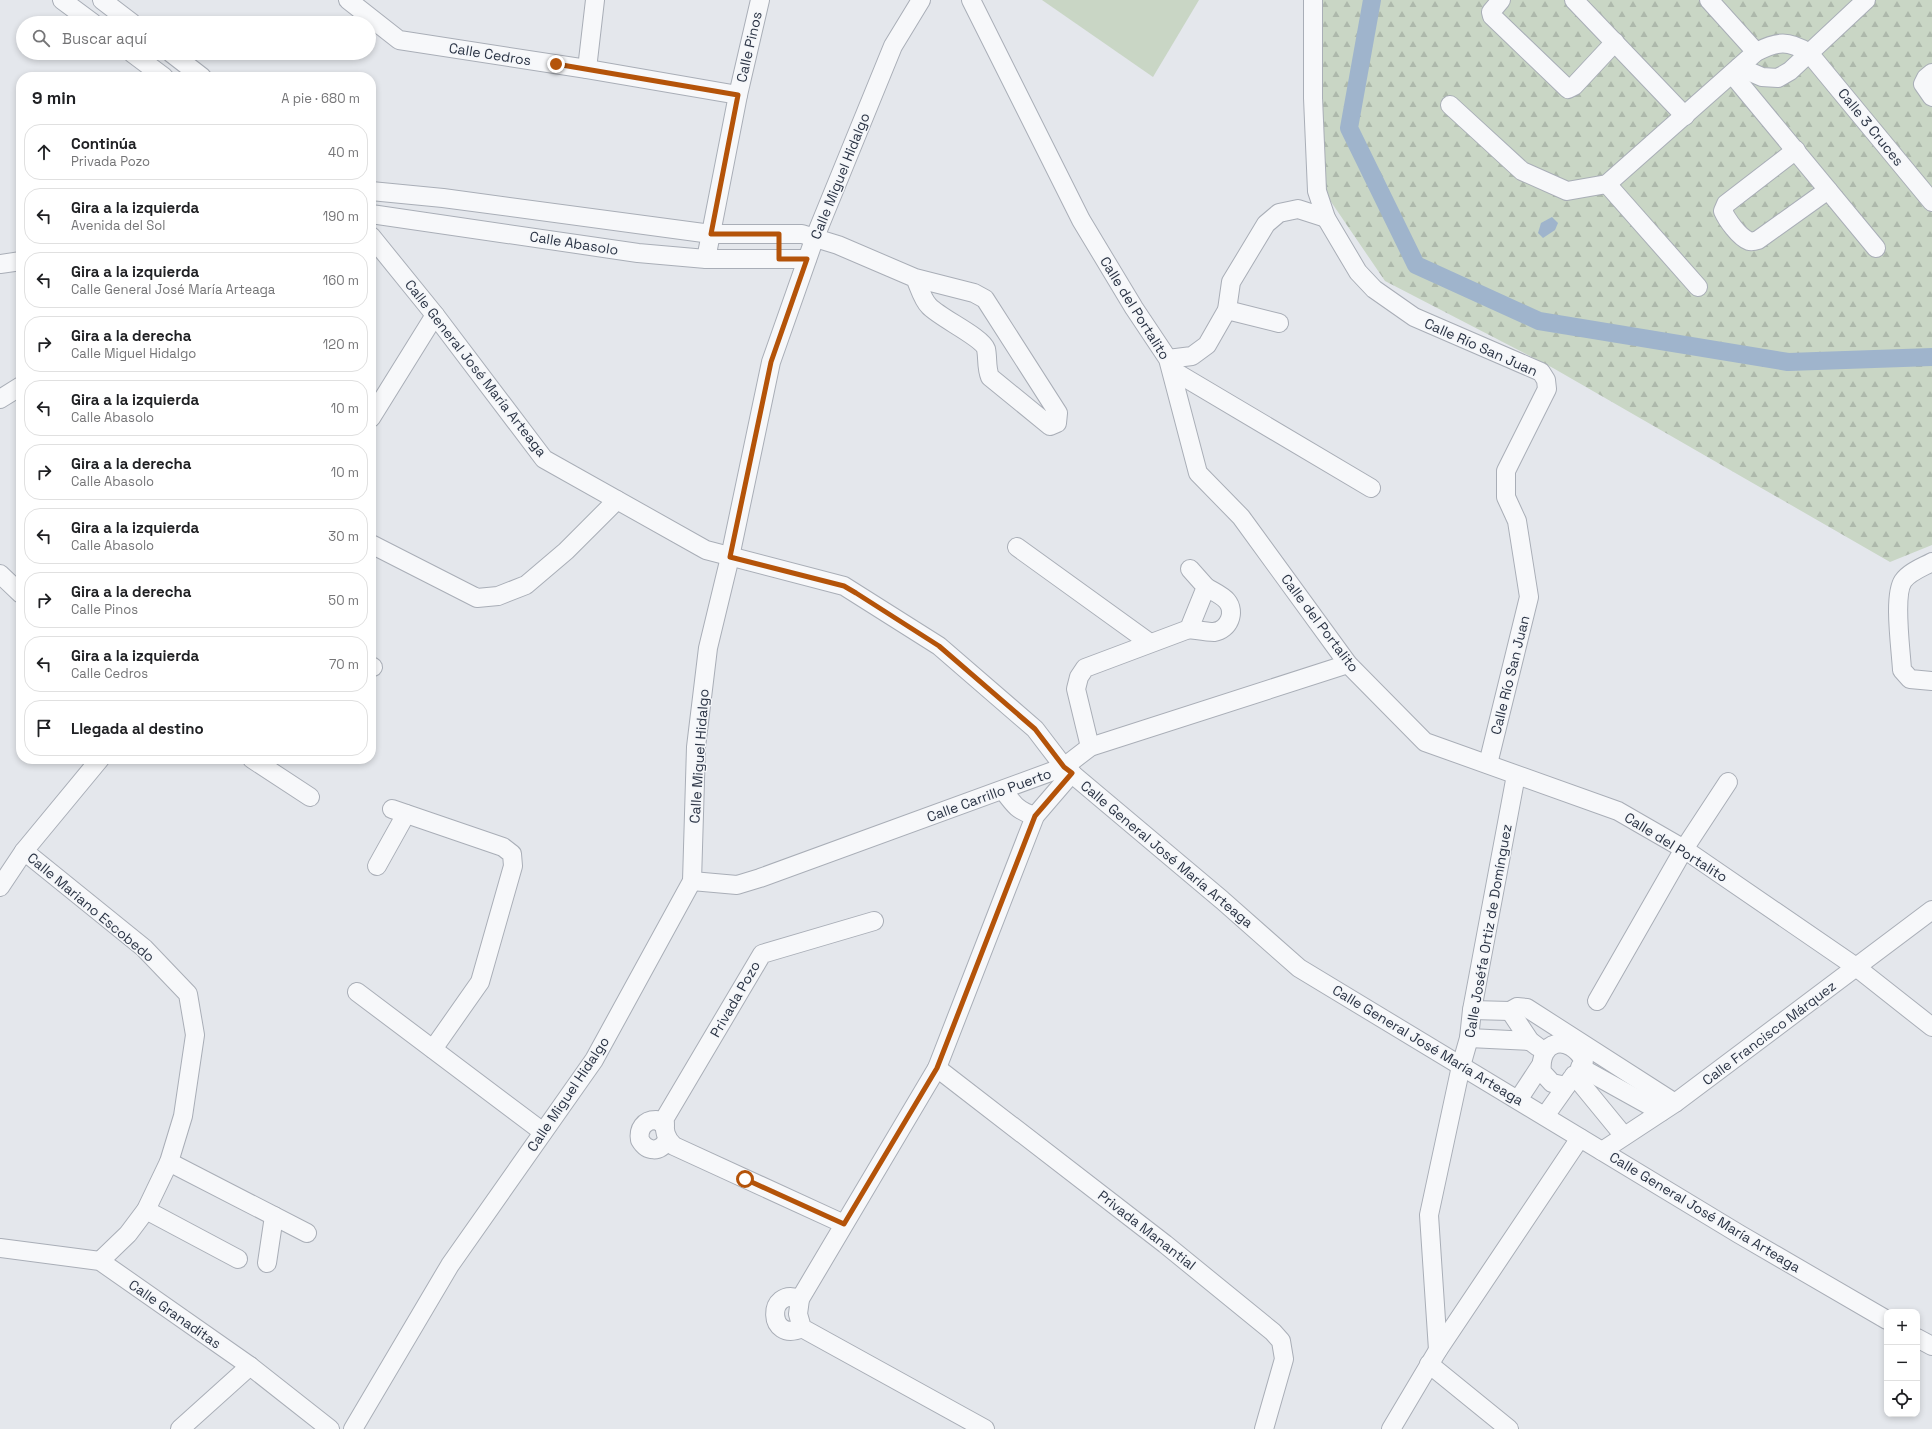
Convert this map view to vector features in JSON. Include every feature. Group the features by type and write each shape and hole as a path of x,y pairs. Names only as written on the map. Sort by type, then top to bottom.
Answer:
{"street":[{"path":"62,0 84,16"},
{"path":"102,0 123,16"},
{"name":"Calle Cedros","path":"348,0 368,16"},
{"path":"587,69 595,0"},
{"name":"Calle Pinos","path":"706,259 738,95 760,0"},
{"name":"Calle Miguel Hidalgo","path":"353,1429 450,1265 594,1060 692,881 696,747 708,648 730,557 771,362 815,237 893,46 922,0"},
{"name":"Calle del Portalito","path":"971,0 1081,220 1170,364 1198,473 1241,517 1348,664 1426,742 1618,811 1684,849 1856,967 1932,1027"},
{"name":"Calle Río San Juan","path":"1313,0 1313,98 1317,191 1326,218 1358,272 1374,289 1414,317 1542,372 1546,380 1547,389 1506,471 1506,497 1517,521 1529,597 1488,764"},
{"path":"1501,0 1493,8 1491,12 1492,16 1568,89 1574,86 1615,42"},
{"path":"1574,0 1685,116"},
{"path":"1709,0 1756,52"},
{"path":"1735,71 1762,77 1778,78 1790,71 1810,53 1858,3"},
{"name":"Calle Cedros","path":"376,22 399,40 587,69 738,95"},
{"path":"1450,105 1522,171 1567,190 1607,184 1756,52 1772,44 1788,42 1810,53"},
{"name":"Calle 3 Cruces","path":"1810,53 1932,202"},
{"path":"141,60 157,72"},
{"path":"180,60 196,72"},
{"path":"1735,71 1796,150 1876,248"},
{"path":"1932,73 1926,78 1923,84 1932,97"},
{"path":"1796,150 1726,204 1724,211 1726,218 1744,238 1750,242 1758,240 1828,190"},
{"path":"1607,184 1698,287"},
{"name":"Calle Abasolo","path":"376,191 404,193 711,234 802,234 815,237 838,245 915,278 974,293 985,299 1058,413 1057,423 1050,426 990,377 986,367 986,349 978,340 939,315 927,305 915,278"},
{"path":"395,217 404,193"},
{"path":"1170,364 1192,356 1207,345 1227,310 1231,282 1266,224 1279,213 1298,208 1326,218"},
{"name":"Calle Abasolo","path":"376,215 638,253 706,259 807,259"},
{"path":"638,253 643,225"},
{"path":"779,234 779,259"},
{"name":"Calle General José María Arteaga","path":"376,238 544,459 706,550 844,586 939,646 1035,729 1068,770 1222,900 1299,968 1580,1138 1884,1318"},
{"path":"0,264 16,262"},
{"path":"1227,310 1279,323"},
{"path":"376,410 435,315"},
{"path":"1170,364 1371,488"},
{"path":"0,399 16,389"},
{"path":"376,547 477,598 498,596 526,585 566,551 617,500"},
{"path":"1017,547 1150,643"},
{"path":"1932,562 1915,571 1904,580 1898,593 1902,670 1910,679 1932,681"},
{"path":"1090,747 1076,689 1079,677 1085,668 1189,629 1214,632 1225,627 1229,622 1231,610 1229,604 1225,599 1206,587 1190,569"},
{"path":"0,574 16,589"},
{"path":"1189,629 1206,587"},
{"name":"Calle Carrillo Puerto","path":"692,881 737,885 1003,790 1068,770 1090,747 1348,664"},
{"path":"0,887 24,852 96,764"},
{"path":"259,764 310,798"},
{"path":"985,1429 800,1313 844,1224 937,1068 1035,816 1068,770"},
{"name":"Calle Joséfa Ortiz de Domínguez","path":"1434,1357 1429,1215 1460,1066 1469,1038 1472,1010 1516,775"},
{"path":"1597,1001 1684,849 1728,782"},
{"path":"1003,790 1014,805 1022,812 1035,816"},
{"path":"377,866 399,812 503,847 512,854 513,866 480,982 433,1049"},
{"name":"Calle Mariano Escobedo","path":"24,852 144,948 188,994 195,1035 183,1116 169,1162 146,1210 128,1234 100,1261"},
{"name":"Calle Francisco Márquez","path":"1602,1150 1668,1108 1932,910"},
{"name":"Privada Pozo","path":"844,1224 674,1146 666,1133 665,1118 762,954 874,921"},
{"path":"357,992 544,1132"},
{"path":"1472,1010 1510,1011 1517,1007 1527,1008 1579,1067 1624,1136"},
{"path":"1510,1011 1543,1059 1542,1072 1552,1083 1579,1067"},
{"path":"1469,1038 1530,1041"},
{"path":"1518,1100 1550,1047 1556,1044 1570,1044 1576,1048 1579,1067 1545,1116"},
{"path":"1579,1067 1668,1108"},
{"name":"Privada Manantial","path":"937,1068 1165,1244 1273,1332 1281,1341 1284,1359 1264,1429"},
{"path":"1391,1429 1434,1357 1580,1138"},
{"path":"169,1162 307,1233"},
{"path":"146,1210 238,1259"},
{"path":"267,1263 274,1216"},
{"name":"Calle Granaditas","path":"0,1248 100,1261 250,1366 330,1429"},
{"path":"1920,1340 1932,1346"},
{"path":"1434,1357 1509,1429"},
{"path":"180,1429 250,1366"}],"green space":[{"path":"1042,0 1199,0 1153,77"},
{"path":"1321,0 1932,0 1932,545 1890,562 1553,368 1385,281 1323,190"}],"water":[{"path":"1552,217 1558,223 1555,230 1543,238 1538,233 1541,223"}],"waterway":[{"path":"1372,0 1349,128 1416,265 1539,321 1788,362 1932,357"}],"route":[{"path":"556,64 738,95 711,234 779,234 779,259 807,259 771,362 730,557 844,586 856,593 939,646 1035,729 1064,767 1072,773 1035,816 937,1068 844,1224 745,1179"}]}
